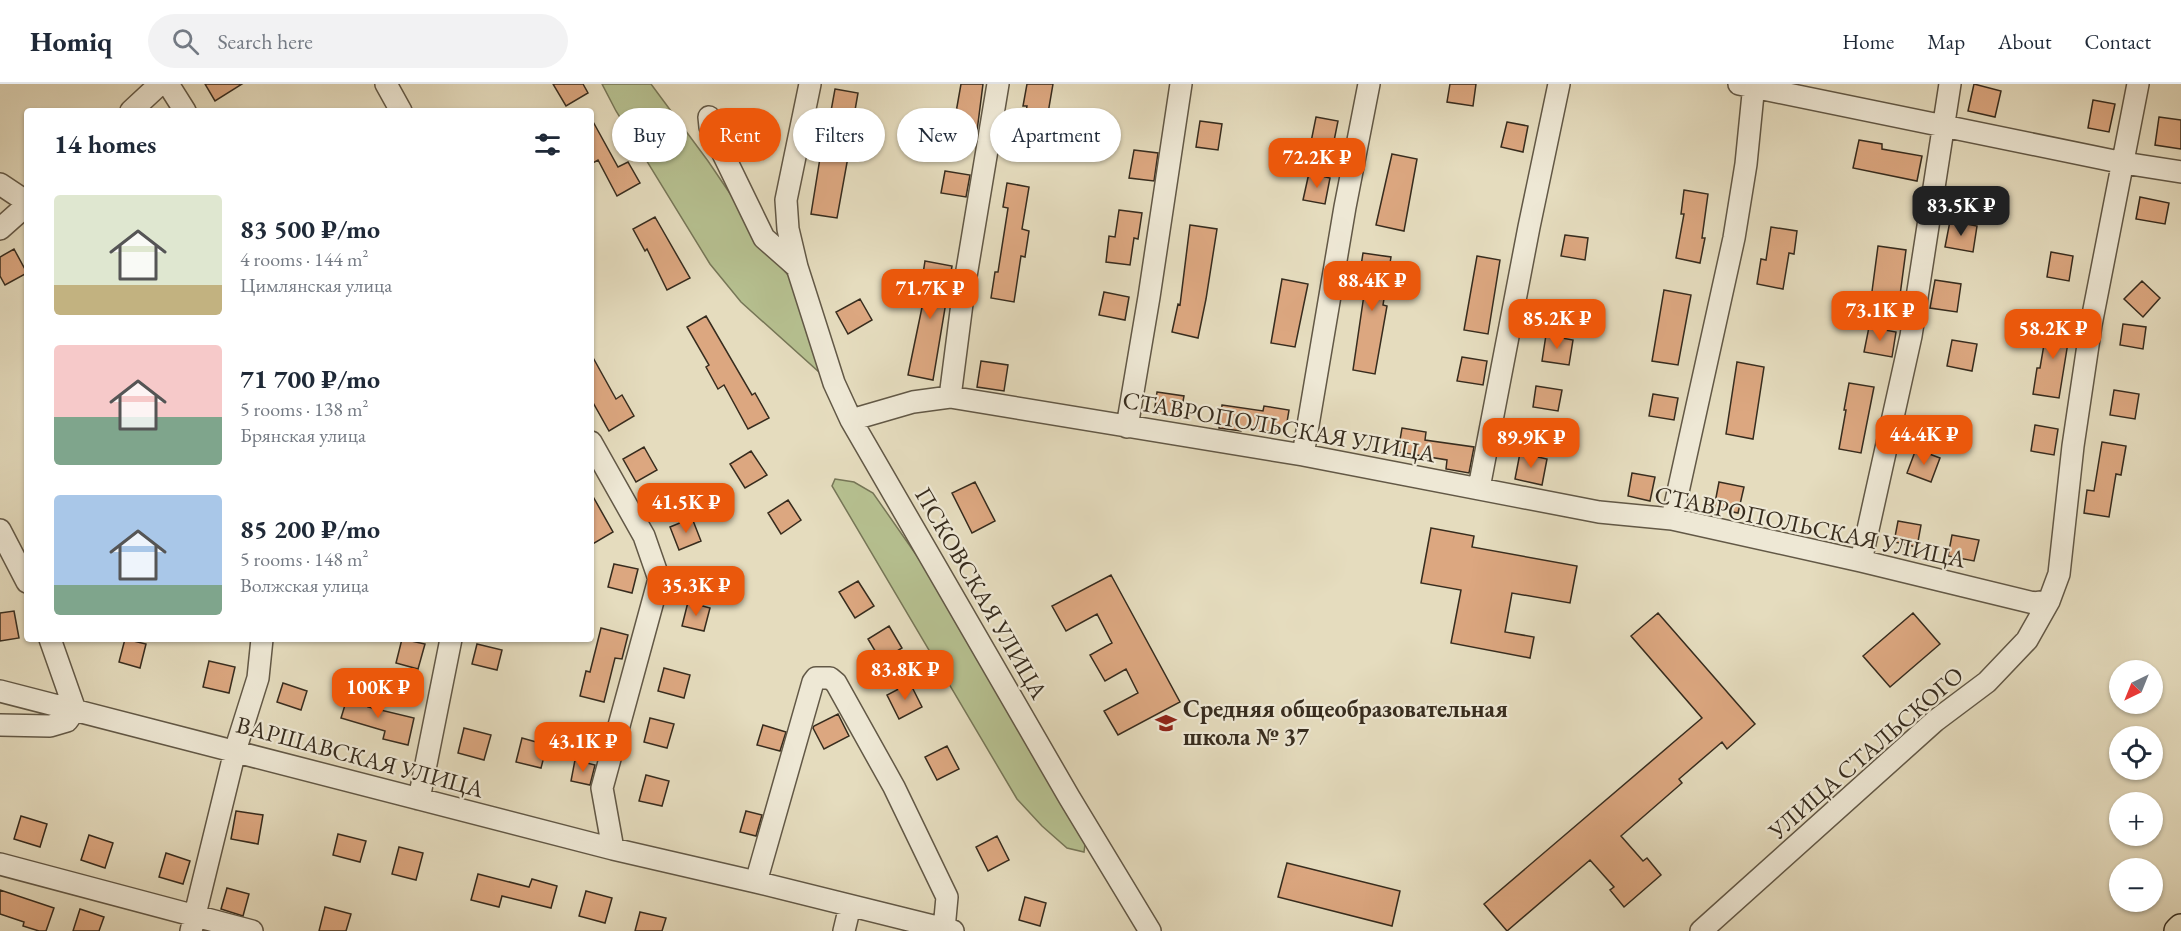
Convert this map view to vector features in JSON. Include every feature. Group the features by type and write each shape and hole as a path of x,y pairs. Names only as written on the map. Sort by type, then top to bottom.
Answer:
{"street":[{"path":"134,108 160,84"},
{"path":"168,84 183,108"},
{"path":"386,84 399,108"},
{"name":"ПСКОВСКАЯ УЛИЦА","path":"810,84 786,200 788,229 797,267 834,383 851,420 1063,787 1150,931"},
{"path":"950,397 964,288 998,84"},
{"path":"1126,427 1149,297 1181,84"},
{"path":"1304,455 1345,207 1369,84"},
{"path":"1479,488 1559,84"},
{"path":"1861,561 1911,336 1950,84"},
{"name":"УЛИЦА СТАЛЬСКОГО","path":"1701,931 1935,721 1987,682 2027,640 2049,601 2059,574 2073,446 2091,325 2138,84"},
{"path":"1672,519 1734,238 1746,164 1749,85 2124,163 2181,172"},
{"path":"727,162 764,238 797,267"},
{"path":"0,184 24,202"},
{"path":"0,229 24,207"},
{"name":"СТАВРОПОЛЬСКАЯ УЛИЦА","path":"851,420 913,402 950,397 1304,455 1599,512 1672,519 1861,561 2034,603 2049,601"},
{"path":"594,447 644,536 659,579 602,788 613,849"},
{"path":"0,530 24,576"},
{"path":"0,725 50,726 67,721 75,710 52,642"},
{"path":"192,923 235,751 258,678 262,642"},
{"path":"419,799 450,642"},
{"path":"756,882 813,682 816,678 830,678 837,682 894,787 947,897 948,930"},
{"name":"ВАРШАВСКАЯ УЛИЦА","path":"0,691 613,849 948,930"},
{"path":"0,864 192,923 252,931"},
{"path":"844,931 850,906"}],"green space":[{"path":"602,84 651,84 669,108 614,108"},
{"path":"687,133 699,149 699,162 709,162 731,195 754,237 788,275 797,289 820,366 819,372 741,302 710,264 647,162 687,162"},
{"path":"835,479 854,482 873,493 924,566 1085,844 1084,852 1067,848 1017,799 832,486"}],"building":[{"path":"205,84 242,84 215,101"},
{"path":"553,84 583,84 588,93 566,106"},
{"path":"961,84 983,84 978,123 978,108 957,108"},
{"path":"1027,84 1053,84 1049,108 1023,106"},
{"path":"1450,84 1476,84 1473,106 1447,102"},
{"path":"1974,84 2001,91 1995,117 1968,111"},
{"path":"835,89 858,93 855,108 832,108"},
{"path":"2093,100 2115,104 2109,132 2088,128"},
{"path":"1316,117 1338,121 1333,146 1311,142"},
{"path":"2159,117 2181,120 2181,149 2155,145"},
{"path":"1200,121 1222,124 1218,150 1196,147"},
{"path":"1507,122 1528,126 1523,152 1501,147"},
{"path":"594,123 612,156 612,162 615,162 618,167 628,162 640,183 617,196 598,160 594,162"},
{"path":"1859,140 1882,144 1882,149 1922,156 1917,181 1853,168"},
{"path":"1134,150 1158,153 1154,181 1129,178"},
{"path":"1392,154 1417,159 1404,231 1376,225"},
{"path":"819,162 847,162 837,218 811,214"},
{"path":"945,171 970,175 966,197 941,193"},
{"path":"1309,173 1330,178 1325,204 1303,200"},
{"path":"1007,183 1029,187 1022,229 1029,231 1025,257 1021,256 1014,302 991,298 995,272 998,272 1008,208 1003,207"},
{"path":"1684,190 1708,194 1702,238 1705,238 1700,263 1676,258 1684,214 1681,214"},
{"path":"2140,197 2169,203 2165,224 2136,219"},
{"path":"1119,210 1142,213 1138,239 1134,238 1130,265 1106,262 1109,236 1115,237"},
{"path":"655,217 690,278 667,290 647,249 645,251 633,229"},
{"path":"1950,221 1977,226 1973,252 1945,247"},
{"path":"1190,225 1217,229 1198,338 1172,332 1178,304 1180,305"},
{"path":"1771,227 1797,231 1794,254 1789,253 1783,289 1757,284 1761,259 1766,260"},
{"path":"1565,235 1588,238 1585,260 1561,256"},
{"path":"1878,246 1906,250 1899,303 1871,299"},
{"path":"14,249 24,267 24,275 5,285 0,276 0,257"},
{"path":"2051,252 2073,256 2069,281 2047,277"},
{"path":"1363,253 1391,257 1383,305 1387,306 1375,374 1353,370 1366,281 1359,279"},
{"path":"1477,256 1500,260 1488,334 1464,330"},
{"path":"925,261 952,266 933,380 908,375 926,288 921,287"},
{"path":"1282,279 1308,284 1295,347 1271,343"},
{"path":"1935,280 1961,284 1957,312 1930,308"},
{"path":"2142,281 2160,298 2143,317 2124,299"},
{"path":"1664,290 1691,295 1678,365 1652,361"},
{"path":"1104,292 1129,297 1125,320 1099,315"},
{"path":"860,299 872,320 848,334 836,312"},
{"path":"706,316 752,395 755,393 769,418 748,429 724,385 718,389 706,367 709,365 687,327"},
{"path":"2048,321 2071,324 2059,398 2033,394"},
{"path":"2123,324 2146,327 2143,349 2120,345"},
{"path":"1869,327 1896,332 1892,357 1864,352"},
{"path":"1546,335 1573,340 1569,365 1542,361"},
{"path":"1952,340 1977,344 1972,371 1947,366"},
{"path":"1462,357 1487,361 1483,385 1457,381"},
{"path":"594,359 616,399 622,395 634,416 609,431 594,404"},
{"path":"981,361 1008,365 1004,391 977,387"},
{"path":"1737,362 1764,367 1753,439 1726,434"},
{"path":"1849,383 1874,387 1861,453 1839,449"},
{"path":"1536,386 1562,390 1558,411 1533,407"},
{"path":"2114,390 2139,394 2135,419 2110,415"},
{"path":"1157,392 1184,396 1180,418 1154,414"},
{"path":"1653,394 1678,398 1674,420 1649,416"},
{"path":"1222,405 1263,411 1264,406 1289,410 1285,434 1242,427 1241,431 1219,428"},
{"path":"2035,425 2058,429 2054,455 2031,451"},
{"path":"1402,428 1426,432 1425,440 1474,447 1469,473 1446,469 1447,460 1398,452"},
{"path":"2102,442 2126,446 2121,475 2116,474 2109,517 2084,513 2087,490 2094,491"},
{"path":"644,447 657,470 636,482 623,459"},
{"path":"1916,449 1940,458 1931,482 1907,473"},
{"path":"751,451 767,475 745,488 730,464"},
{"path":"1520,453 1547,459 1542,485 1515,479"},
{"path":"1632,473 1655,477 1650,501 1628,496"},
{"path":"975,482 995,521 972,533 952,493"},
{"path":"1719,482 1744,487 1738,513 1714,508"},
{"path":"594,498 613,532 594,543"},
{"path":"788,500 801,520 781,534 768,513"},
{"path":"692,518 701,541 679,550 670,527"},
{"path":"1898,521 1921,525 1917,547 1894,542"},
{"path":"1431,528 1474,536 1472,547 1577,566 1570,603 1512,593 1505,632 1534,637 1530,658 1451,643 1461,590 1421,583"},
{"path":"1952,535 1979,540 1974,561 1948,556"},
{"path":"614,564 638,569 632,593 608,587"},
{"path":"1111,575 1180,702 1118,735 1104,711 1138,693 1126,669 1105,681 1090,655 1112,643 1097,614 1066,631 1052,606"},
{"path":"858,581 874,606 855,618 839,592"},
{"path":"688,602 710,608 704,631 682,626"},
{"path":"14,611 19,638 0,641 0,613"},
{"path":"1658,613 1755,724 1727,749 1722,742 1679,779 1682,783 1621,836 1643,861 1647,858 1661,875 1624,907 1610,890 1614,887 1590,860 1507,931 1484,904 1702,718 1631,636"},
{"path":"1913,613 1940,644 1890,687 1863,656"},
{"path":"889,626 902,648 881,661 868,639"},
{"path":"601,628 628,635 622,659 615,658 604,702 580,696 586,671 590,672"},
{"path":"124,642 146,644 140,668 119,662"},
{"path":"401,642 425,644 418,669 396,663"},
{"path":"477,644 502,650 497,670 472,664"},
{"path":"209,661 235,667 229,693 203,687"},
{"path":"664,668 690,675 684,698 658,691"},
{"path":"283,683 307,691 301,710 277,702"},
{"path":"910,683 922,707 899,719 887,695"},
{"path":"349,692 370,699 368,707 414,718 408,745 383,739 385,731 341,718"},
{"path":"838,714 849,736 824,749 813,728"},
{"path":"650,718 674,724 667,748 644,742"},
{"path":"763,725 786,732 780,751 757,745"},
{"path":"464,728 491,735 484,760 458,753"},
{"path":"522,738 547,745 541,768 516,762"},
{"path":"947,746 959,769 937,780 925,757"},
{"path":"575,760 595,765 590,785 571,781"},
{"path":"646,775 669,781 662,806 639,801"},
{"path":"236,811 263,815 258,844 231,839"},
{"path":"746,811 762,815 756,836 740,832"},
{"path":"21,816 47,824 40,847 14,839"},
{"path":"338,834 366,841 360,862 333,855"},
{"path":"89,835 113,843 105,868 81,860"},
{"path":"997,836 1009,860 988,871 976,847"},
{"path":"399,847 423,853 416,880 392,874"},
{"path":"166,853 190,861 183,884 159,877"},
{"path":"1287,863 1400,891 1392,926 1278,897"},
{"path":"478,874 529,887 532,879 557,886 551,908 502,896 499,907 471,900"},
{"path":"227,888 249,894 243,916 221,909"},
{"path":"0,890 54,908 46,931 23,926 24,922 0,914"},
{"path":"586,891 612,898 605,923 579,916"},
{"path":"1025,897 1046,903 1040,926 1019,920"},
{"path":"325,907 351,914 346,931 319,931"},
{"path":"80,909 104,917 99,931 73,931"},
{"path":"640,912 666,918 662,931 635,931"}],"place":[{"name":"Средняя общеобразовательная школа № 37","path":"1166,723"}]}
